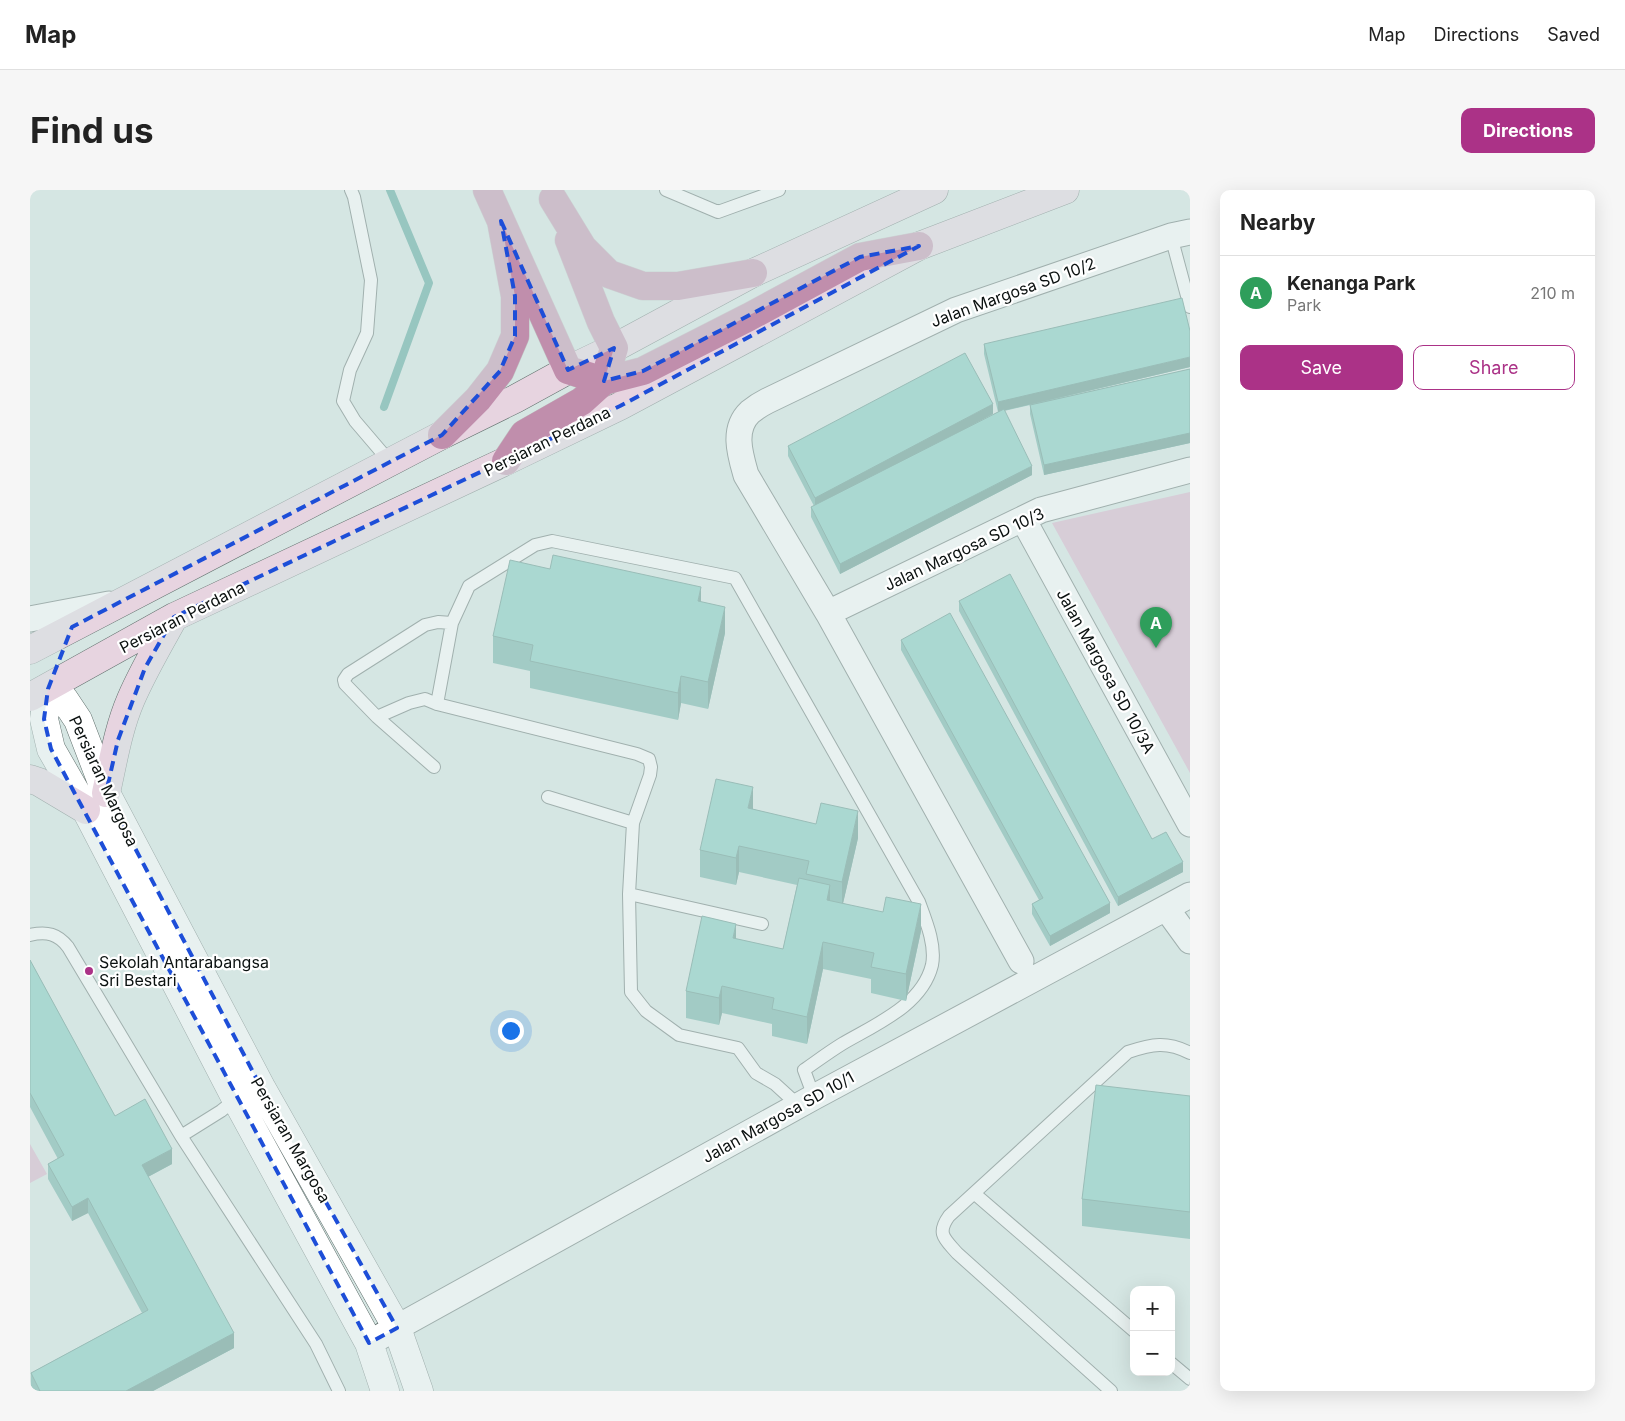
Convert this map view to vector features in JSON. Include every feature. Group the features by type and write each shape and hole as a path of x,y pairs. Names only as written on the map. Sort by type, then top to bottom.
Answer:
{"highway":[{"path":"487,190 568,370 604,381"},
{"path":"551,195 583,248 609,274 644,286 678,286 753,273"},
{"path":"551,195 601,322 614,348 604,381"},
{"path":"442,435 478,400 500,370 514,336 515,296 501,221"},
{"path":"506,461 524,434 582,401 604,381 643,371 860,257 919,246"}],"main road":[{"path":"30,650 442,435 614,348 753,273 934,190"},
{"name":"Persiaran Perdana","path":"36,689 174,617 620,406 919,246 1065,190"},
{"path":"30,779 96,802 130,701 145,668 174,617"},
{"path":"36,689 57,660 72,627"}],"street":[{"name":"Jalan Margosa SD 10/2","path":"828,613 746,475 739,451 740,427 750,412 767,401 956,310 1181,234"},
{"name":"Jalan Margosa SD 10/3","path":"828,613 1041,510 1190,470"},
{"name":"Jalan Margosa SD 10/3A","path":"1023,519 1190,824"},
{"path":"30,619 120,602"},
{"path":"828,613 1021,961"},
{"name":"Persiaran Margosa","path":"36,689 51,749 96,802 262,1089 397,1328 419,1391"},
{"name":"Persiaran Margosa","path":"36,689 64,699 78,720 96,802 236,1099 369,1343 385,1391"},
{"name":"Jalan Margosa SD 10/1","path":"369,1343 806,1101 1190,895"},
{"path":"1166,908 1190,941"}],"lane":[{"path":"351,190 372,280 367,333 350,370 343,401 355,421 390,462"},
{"path":"666,190 718,212 779,190"},
{"path":"1181,234 1190,307"},
{"path":"437,704 452,623 469,586 535,545 552,541 735,578 920,902 932,947 932,964 925,982 903,1007 837,1047 804,1070 806,1101"},
{"path":"434,766 377,718 345,684 344,680 348,674 425,625 438,622 452,623"},
{"path":"377,718 409,703 425,699 437,704 649,758 650,775 633,823 629,894 631,992 646,1011 679,1035 738,1048 756,1073 806,1101"},
{"path":"548,797 633,823"},
{"path":"629,894 762,924"},
{"path":"30,935 51,933 61,939 68,948 182,1136 316,1344 339,1391"},
{"path":"1111,1391 957,1253 942,1237 942,1225 1128,1052 1149,1045 1169,1045 1190,1053"},
{"path":"182,1136 236,1099"},
{"path":"975,1194 1130,1327"},
{"path":"1175,1366 1190,1379"}],"highlighted area":[{"path":"501,221 568,370 614,348 604,381 643,371 860,257 919,246 620,406 174,617 145,668 118,740 106,793 262,1089 397,1328 369,1343 51,749 44,719 48,689 72,627 442,435 500,371 515,336 515,296"}],"shaded area":[{"path":"1190,492 1190,773 1052,523"},
{"path":"30,1144 47,1174 30,1183"}],"building":[{"path":"1182,298 1190,331 1190,357 998,402 984,344"},
{"path":"965,353 993,404 815,498 788,446"},
{"path":"1190,369 1190,433 1044,465 1030,405"},
{"path":"1004,409 1032,466 840,564 811,507"},
{"path":"553,555 701,587 698,601 725,607 708,682 681,676 678,693 530,661 533,645 493,636 510,560 550,569"},
{"path":"1010,574 1152,839 1166,832 1183,862 1118,897 959,601"},
{"path":"950,613 1110,903 1050,936 1032,904 1043,898 901,640"},
{"path":"716,779 753,787 748,808 816,824 821,803 858,811 842,882 806,874 809,861 739,846 736,858 700,850"},
{"path":"799,878 830,885 827,900 883,912 886,897 921,904 906,974 871,967 874,953 823,942 807,1017 772,1009 774,998 722,986 719,998 686,991 702,916 736,924 733,938 783,949"},
{"path":"30,960 115,1116 145,1099 172,1149 142,1165 234,1333 126,1391 40,1391 31,1373 148,1310 88,1198 72,1207 48,1164 64,1155 30,1093"},
{"path":"1096,1085 1190,1096 1190,1212 1082,1199"}],"waterway":[{"path":"384,407 429,283 390,190"}],"place":[{"name":"Kenanga Park","path":"1156,648"},
{"name":"Sekolah Antarabangsa Sri Bestari","path":"89,971"}]}
